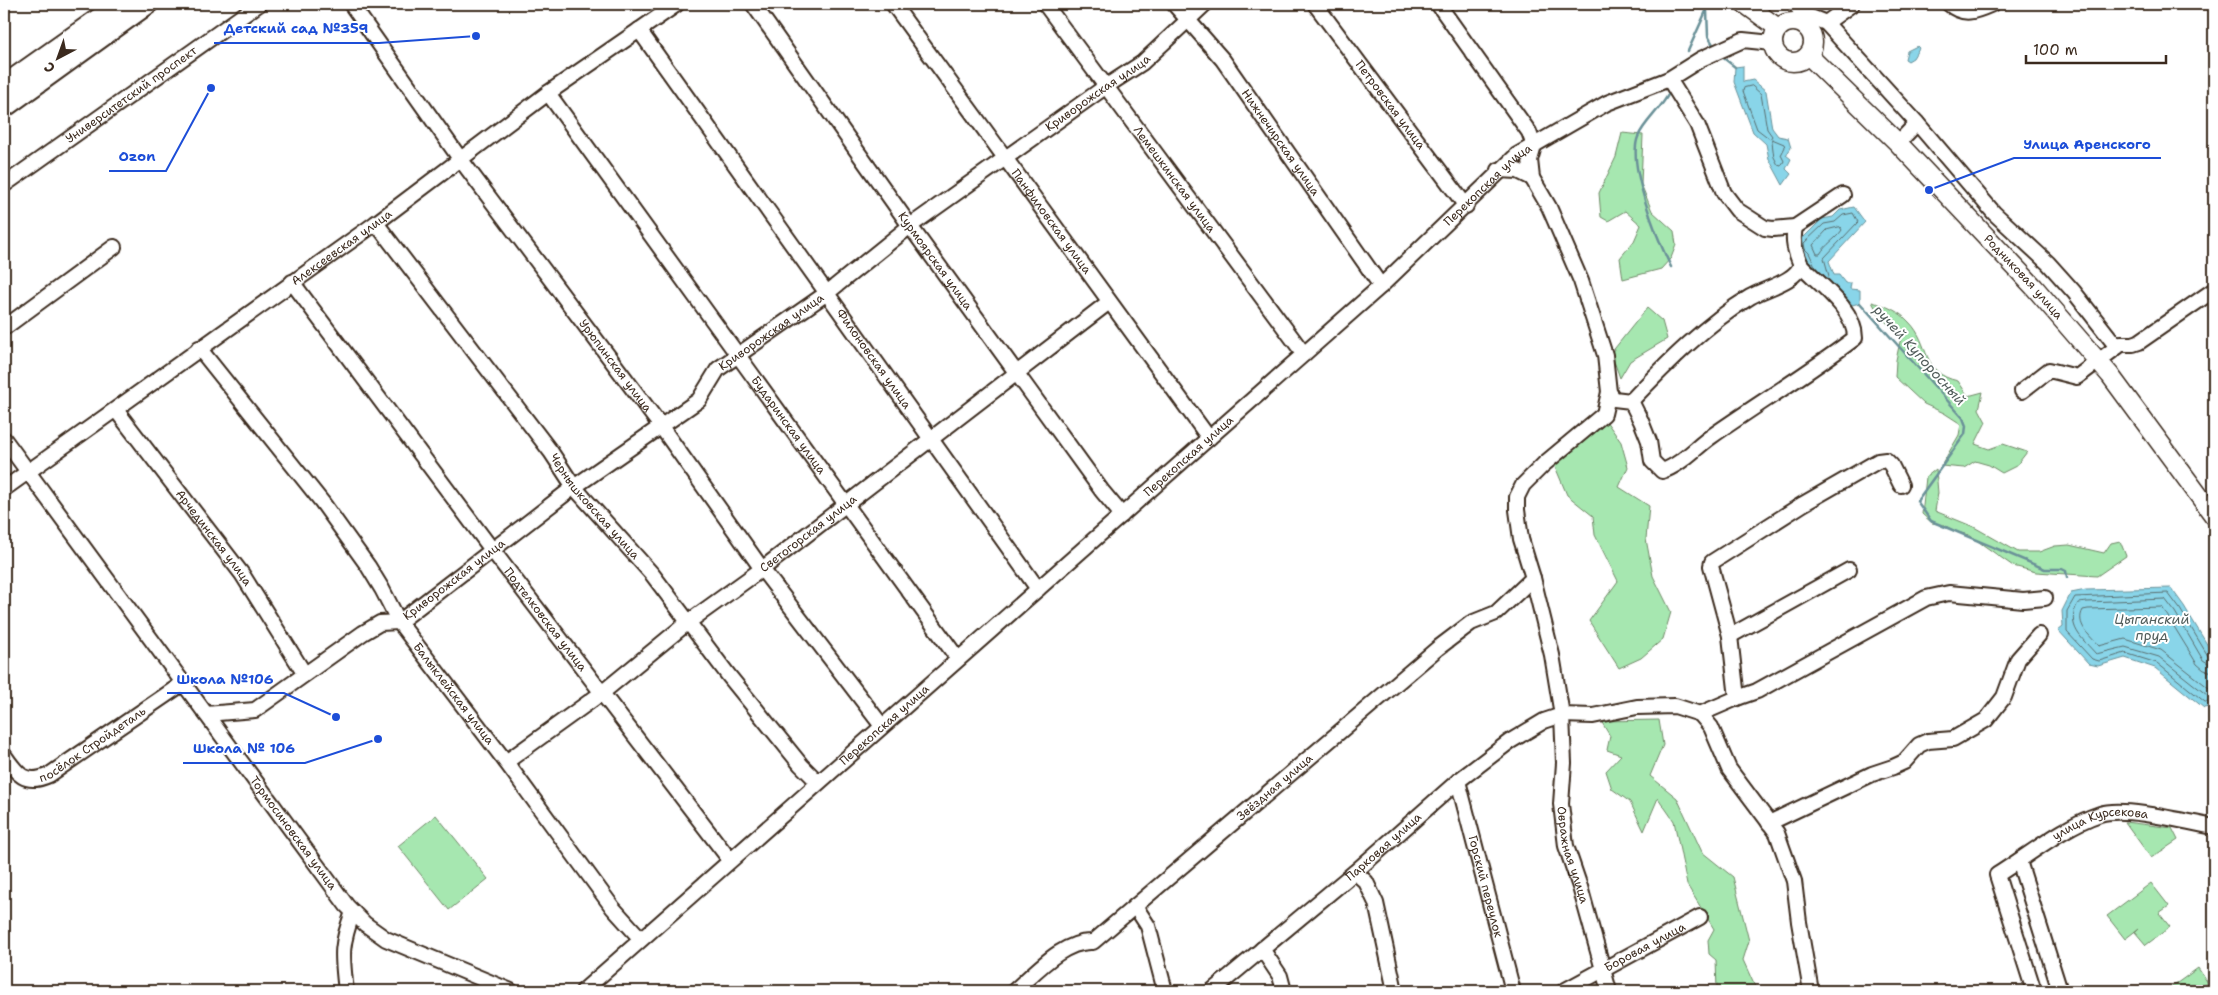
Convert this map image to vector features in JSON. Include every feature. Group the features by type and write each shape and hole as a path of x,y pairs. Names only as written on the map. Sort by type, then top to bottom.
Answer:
{"highway":[{"path":"4,86 120,4"},
{"path":"4,108 147,4"}],"main road":[{"path":"1745,4 1775,35 1779,57 1794,63 1809,56 1814,41 1810,22"},
{"name":"Родниковая улица","path":"1775,35 1792,21 1810,22"},
{"name":"Родниковая улица","path":"1809,56 1898,143 2034,287 2100,362 2214,516"}],"street":[{"name":"Университетский проспект","path":"4,185 260,4"},
{"name":"Урюпинская улица","path":"351,4 461,160 660,425 762,569 882,726"},
{"name":"Алексеевская улица","path":"4,489 376,223 548,93 676,4"},
{"name":"Курмоярская улица","path":"753,4 910,226 1122,515"},
{"name":"Панфиловская улица","path":"893,4 1209,438"},
{"name":"Лемешкинская улица","path":"1045,4 1304,354"},
{"name":"Нижнечирская улица","path":"1174,4 1223,60 1381,286"},
{"name":"Криворожская улица","path":"206,714 255,710 304,673 380,623 399,622 574,487 660,425 699,400 718,369 826,293 910,226 1105,87 1135,69 1205,4"},
{"name":"Петровская улица","path":"1315,4 1466,206"},
{"path":"1438,4 1524,124 1534,146 1530,160 1532,178 1550,208 1581,281 1605,355 1609,392 1614,399 1631,401"},
{"name":"Родниковая улица","path":"1796,4 1810,22 1826,23 1917,123 1994,213 2062,277 2117,347"},
{"path":"1826,23 1852,4"},
{"path":"1949,4 1957,10 1967,13 1992,4"},
{"name":"Филоновская улица","path":"639,30 929,439 1038,589"},
{"name":"Перекопская улица","path":"641,939 1381,286 1466,206 1499,170 1517,155 1607,103 1669,79 1701,59 1743,40 1775,35"},
{"path":"1669,79 1697,124 1720,182 1730,202 1737,210 1765,228 1795,227 1843,195"},
{"name":"Бударинская улица","path":"548,93 958,659"},
{"path":"1898,143 1917,123"},
{"path":"1499,170 1518,171 1532,178"},
{"name":"Чернышковская улица","path":"376,223 551,452 574,487 652,574 687,623 801,764 818,782"},
{"path":"1631,401 1646,434 1652,461 1662,471 1670,468 1711,437 1820,364 1855,338 1855,329 1848,313 1801,265 1794,250 1795,227"},
{"path":"4,328 97,262 114,247"},
{"path":"1631,401 1660,370 1704,332 1750,298 1796,274 1801,265"},
{"name":"Подтелковская улица","path":"292,282 493,550 730,860"},
{"path":"2022,391 2049,370 2077,377 2100,362 2121,344 2139,342 2214,292"},
{"name":"Светогорская улица","path":"506,762 602,692 687,623 762,569 1109,302"},
{"name":"Балыклейская улица","path":"199,348 322,502 368,566 399,622 506,762 613,908 641,939"},
{"name":"Овражная улица","path":"1609,392 1604,414 1523,484 1518,497 1517,510 1521,539 1534,578 1552,655 1562,715 1561,734 1564,763 1561,804 1566,846 1580,887 1609,991"},
{"name":"Арчединская улица","path":"116,410 242,574 304,673"},
{"name":"Тормосиновская улица","path":"4,439 182,684 353,912 365,924 386,939 511,991"},
{"path":"1737,698 1730,636 1711,566 1712,562 1803,504 1878,461 1886,460 1891,465 1901,484"},
{"path":"1730,636 1849,570"},
{"name":"Звёздная улица","path":"1014,991 1061,952 1084,941 1093,942 1438,648 1471,623 1496,613 1534,578"},
{"path":"1700,714 1757,691 1926,598 1949,593 2023,600 2045,598"},
{"path":"1769,823 1872,774 1904,762 1919,745 1928,741 1953,739 1986,720 2004,697 2018,658 2039,635"},
{"name":"посёлок Стройдеталь","path":"4,755 16,773 28,779 37,780 49,775 182,684"},
{"path":"1562,715 1593,716 1637,707 1676,706 1700,714 1711,727 1729,769 1777,833 1794,881 1798,922 1811,991"},
{"name":"Парковая улица","path":"1212,991 1356,872 1458,781 1509,742 1544,721 1562,715"},
{"name":"Горский переулок","path":"1458,781 1513,991"},
{"name":"улица Курсекова","path":"2034,991 1997,875 2061,833 2101,814 2138,814 2214,827"},
{"path":"2019,861 2060,991"},
{"path":"1356,872 1366,882 1376,903 1395,991"},
{"path":"1134,906 1148,926 1165,991"},
{"path":"346,991 341,953 343,938 353,912"},
{"name":"Боровая улица","path":"1564,991 1700,917"},
{"path":"584,991 641,939"},
{"path":"1262,949 1280,976 1284,991"},
{"path":"472,976 477,991"}],"green space":[{"path":"1622,133 1643,135 1641,184 1652,211 1674,231 1676,245 1671,258 1661,269 1623,279 1620,258 1634,241 1641,225 1625,211 1608,221 1601,217 1599,193 1616,157"},
{"path":"1872,302 1892,309 1909,322 1921,339 1927,357 1937,372 1958,381 1968,396 1983,392 1979,409 1986,422 1975,444 1989,449 2003,444 2027,452 2016,466 2002,473 1989,465 1975,461 1964,468 1941,466 1959,435 1961,424 1944,413 1924,404 1895,377 1896,360 1901,337 1880,316"},
{"path":"1647,308 1662,321 1667,339 1630,361 1620,378 1611,353"},
{"path":"1606,421 1621,442 1628,467 1619,487 1649,506 1646,539 1653,576 1671,612 1663,639 1641,658 1619,668 1589,621 1618,581 1595,535 1593,516 1567,495 1554,464"},
{"path":"1936,469 1938,493 1935,511 1974,527 2018,552 2039,552 2055,546 2069,545 2104,553 2111,543 2120,541 2126,556 2097,576 2036,572 2013,566 1969,535 1957,532 1944,525 1932,523 1922,514 1926,477"},
{"path":"1659,720 1663,745 1650,776 1677,798 1702,852 1733,877 1749,941 1743,960 1757,991 1717,991 1716,960 1709,954 1708,940 1714,929 1687,885 1674,821 1658,798 1644,831 1630,802 1612,789 1606,771 1621,755 1607,750 1610,736 1601,721"},
{"path":"436,815 488,879 449,910 398,846"},
{"path":"2125,822 2172,828 2178,840 2151,858"},
{"path":"2151,883 2169,906 2159,913 2170,927 2146,945 2135,932 2138,929 2125,939 2107,916"},
{"path":"2198,968 2208,983 2196,991 2166,991"}],"water":[{"path":"1917,46 1919,48 1913,58 1908,61 1905,59 1907,51"},
{"path":"1743,66 1743,82 1753,80 1766,91 1772,128 1778,136 1788,138 1791,148 1786,155 1791,159 1786,169 1791,174 1783,185 1769,159 1766,144 1753,132 1734,82 1735,67"},
{"path":"1854,207 1865,222 1829,261 1834,275 1839,275 1845,283 1851,283 1850,289 1860,290 1860,303 1852,305 1844,295 1835,297 1812,273 1805,256 1800,253 1798,241 1822,219 1833,217 1840,210"},
{"name":"Цыганский пруд","path":"2171,588 2214,656 2214,706 2204,708 2155,668 2125,658 2098,666 2089,664 2058,630 2063,626 2062,611 2071,593 2086,590"}],"waterway":[{"name":"ручей Купоросный","path":"1688,51 1707,9"},
{"name":"ручей Купоросный","path":"1707,11 1708,36 1715,48"},
{"name":"ручей Купоросный","path":"1721,56 1735,67"},
{"name":"ручей Купоросный","path":"1669,93 1640,132 1636,150 1640,183 1645,202 1671,267"},
{"name":"ручей Купоросный","path":"1860,303 1963,418 1966,426 1965,434 1917,501 1931,521 2045,569 2062,569 2066,571 2067,577"}],"place":[{"name":"Детский сад №359","path":"476,36"},
{"name":"Ozon","path":"211,88"},
{"name":"Улица Аренского","path":"1929,190"},
{"name":"Школа №106","path":"336,717"},
{"name":"Школа № 106","path":"378,739"}]}
